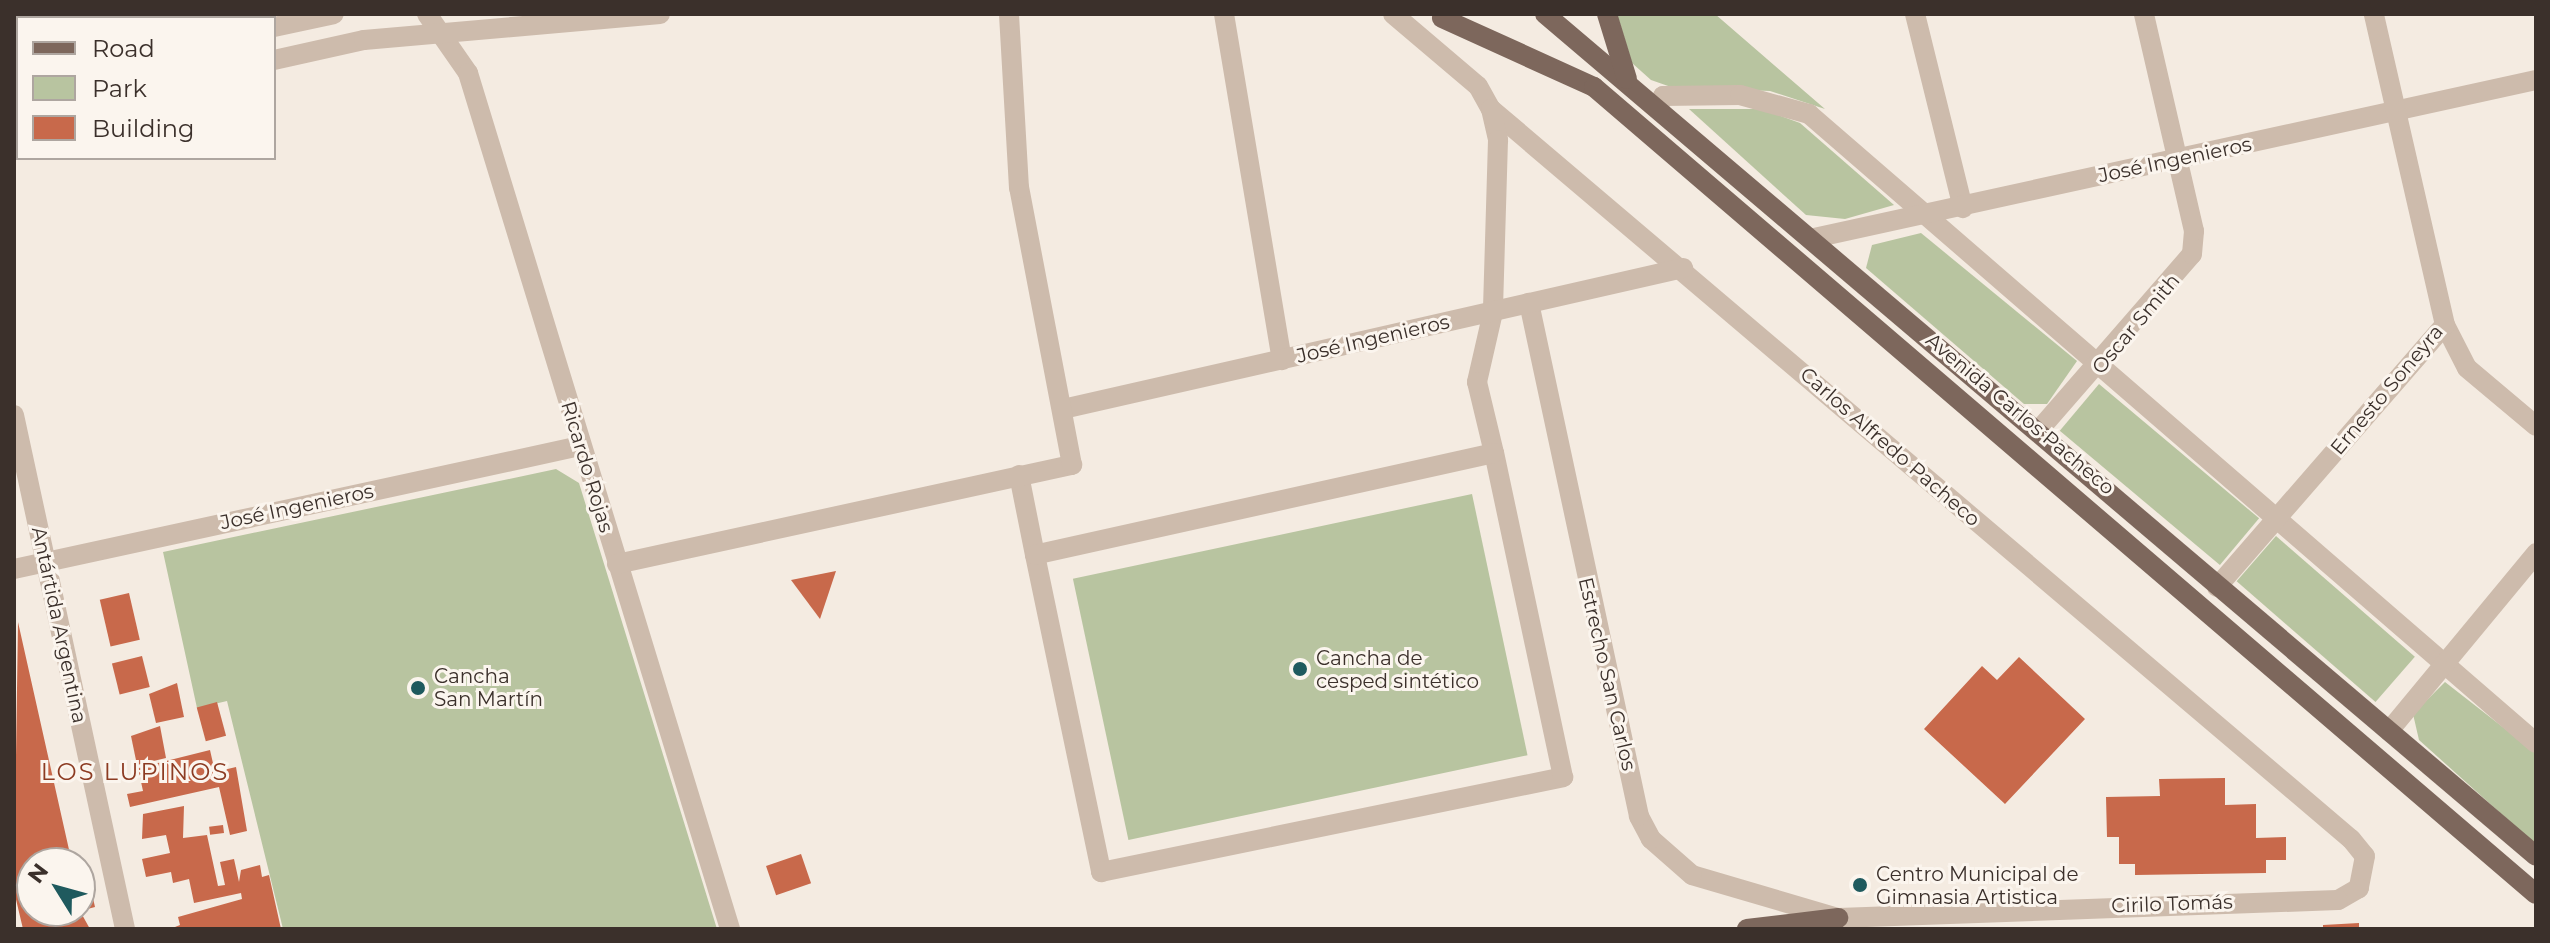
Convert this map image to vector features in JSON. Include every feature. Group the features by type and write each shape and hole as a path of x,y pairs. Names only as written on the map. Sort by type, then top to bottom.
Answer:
{"main road":[{"name":"Avenida Carlos Pacheco","path":"1545,14 1814,238 2217,587 2536,856"},
{"path":"1607,14 1629,82"},
{"name":"Avenida Carlos Pacheco","path":"1441,15 1594,87 2536,894"},
{"path":"1747,929 1838,918"}],"street":[{"path":"276,27 334,14"},
{"name":"Ricardo Rojas","path":"427,14 446,32 468,73 730,929"},
{"path":"276,60 446,32 660,14"},
{"path":"617,564 1072,465 1019,188 1009,14"},
{"path":"1224,14 1282,360"},
{"name":"Carlos Alfredo Pacheco","path":"1393,14 1478,86 1491,109 1683,268 2351,839 2365,856 2359,888"},
{"path":"1417,14 1434,49"},
{"path":"1915,14 1963,208"},
{"name":"Oscar Smith","path":"2039,430 2098,369 2192,254 2177,160 2144,14"},
{"name":"Ernesto Soneyra","path":"2217,587 2445,325 2374,14"},
{"name":"José Ingenieros","path":"1814,238 1963,208 2536,80"},
{"path":"1658,108 1663,96 1740,95 1809,114 2098,369 2536,743"},
{"path":"1019,475 1101,872 1563,777 1477,382 1493,312 1498,140 1491,109"},
{"name":"José Ingenieros","path":"1063,409 1683,268"},
{"name":"Estrecho San Carlos","path":"1529,303 1639,816 1651,839 1692,875 1838,918"},
{"path":"2445,325 2467,368 2526,412 2536,426"},
{"name":"Antártida Argentina","path":"14,415 125,929"},
{"name":"José Ingenieros","path":"14,569 580,446"},
{"path":"1035,555 1494,453"},
{"path":"2389,731 2536,553"},
{"name":"Cirilo Tomás","path":"1838,918 2338,900 2359,888"}],"green space":[{"path":"1617,14 1715,14 1825,109 1770,91 1671,87 1651,80 1632,63"},
{"path":"1689,109 1762,109 1800,123 1894,205 1845,219 1806,215"},
{"path":"1921,233 2077,361 2047,404 2024,404 1866,268 1872,245"},
{"path":"2099,384 2259,518 2220,565 2060,431"},
{"name":"Cancha San Martín","path":"556,469 579,483 717,929 283,929 227,701 197,708 163,552"},
{"name":"Cancha de cesped sintético","path":"1472,494 1528,755 1128,840 1073,579"},
{"path":"2276,536 2415,657 2376,702 2237,581"},
{"path":"2445,682 2536,753 2536,845 2419,740 2413,714"}],"building":[{"path":"836,571 820,619 791,580"},
{"path":"129,593 140,640 111,647 100,600"},
{"path":"18,622 68,847 16,847 16,899 14,891"},
{"path":"142,656 150,687 120,695 112,663"},
{"path":"2019,657 2085,719 2005,804 1924,729 1982,666 1997,680"},
{"path":"177,683 184,717 156,723 149,694"},
{"path":"217,702 226,736 206,741 197,707"},
{"path":"160,726 166,758 137,765 131,736"},
{"path":"210,750 215,772 236,767 247,831 230,835 219,787 130,807 127,794 143,791 138,768"},
{"path":"2225,778 2225,805 2256,804 2256,838 2286,837 2286,860 2266,860 2266,873 2135,875 2135,864 2119,864 2119,837 2107,837 2106,797 2160,796 2159,779"},
{"path":"184,806 183,838 207,835 218,886 225,885 220,862 234,859 239,882 241,870 260,865 262,877 269,875 281,929 170,929 180,925 178,917 242,899 241,893 194,903 189,879 173,883 171,872 146,877 142,859 170,853 166,835 142,839 143,814"},
{"path":"223,825 224,833 210,835 209,827"},
{"path":"801,854 811,883 776,895 766,866"},
{"path":"2359,923 2359,929 2323,929 2323,925"},
{"path":"23,927 90,929 23,929"}],"place":[{"name":"Cancha de cesped sintético","path":"1300,669"},
{"name":"Cancha San Martín","path":"418,688"},
{"name":"Centro Municipal de Gimnasia Artistica","path":"1860,885"}],"district":[{"name":"LOS LUPINOS","path":"135,772"}]}
